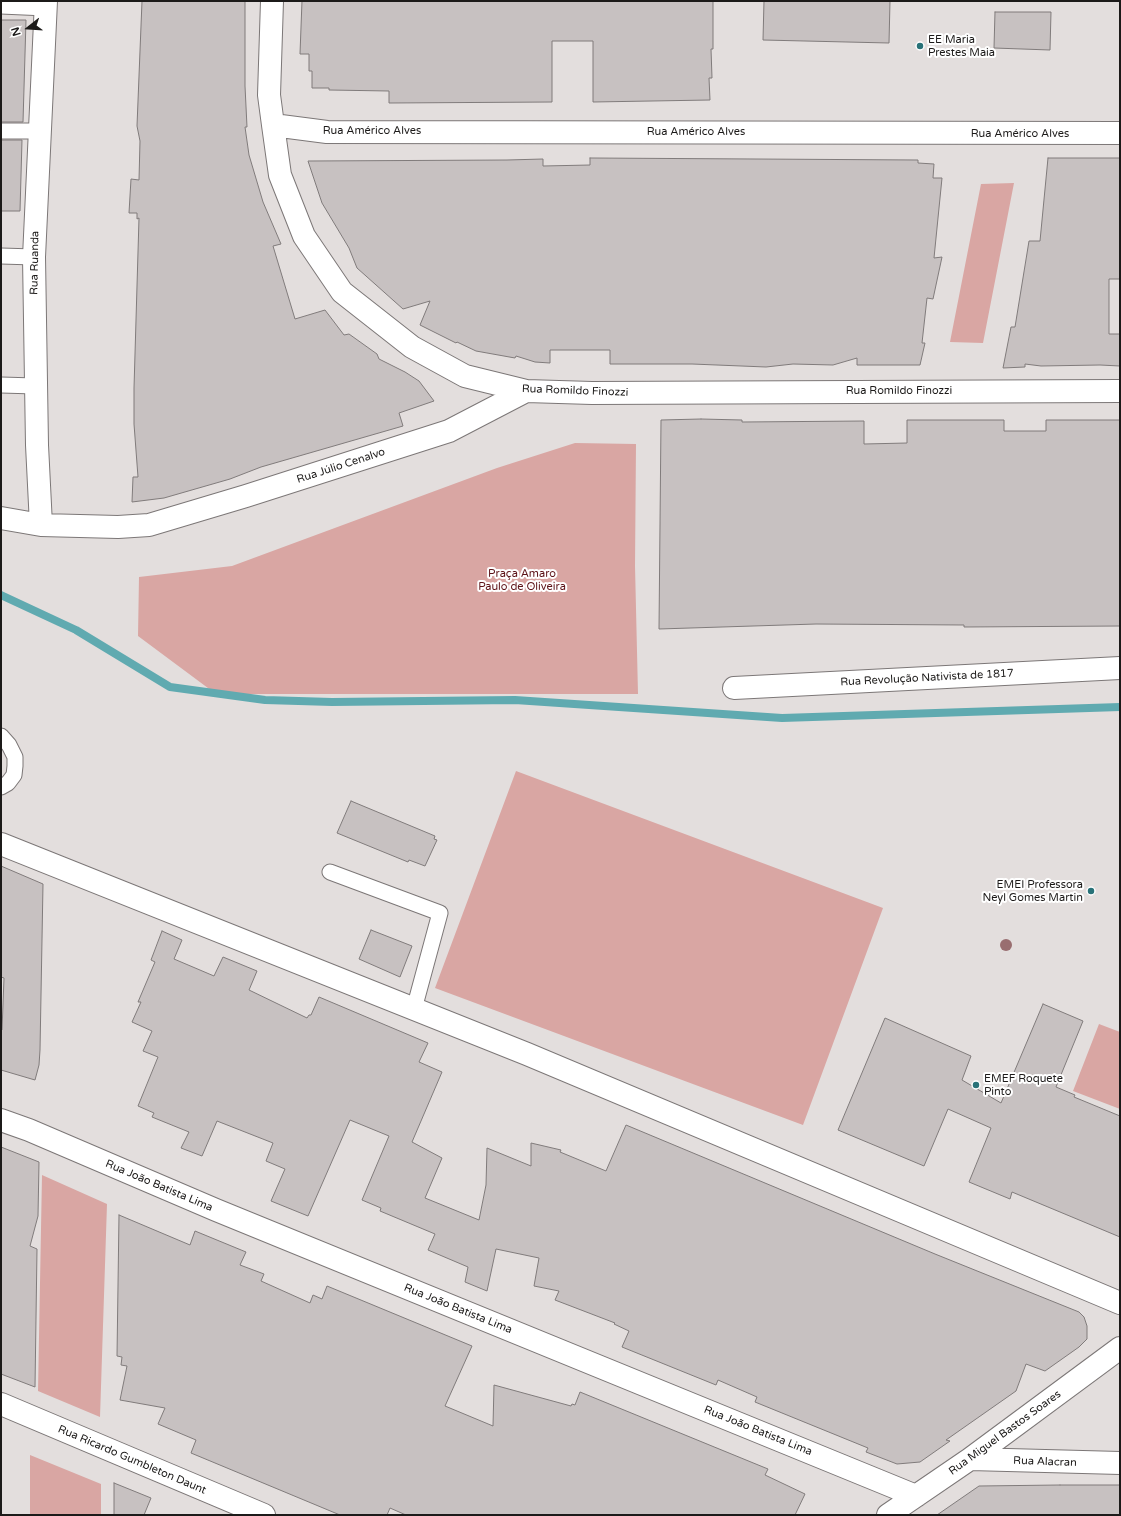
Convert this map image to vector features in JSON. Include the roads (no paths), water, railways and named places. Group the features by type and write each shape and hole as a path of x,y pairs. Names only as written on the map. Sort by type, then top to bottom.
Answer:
{"street":[{"name":"Rua Romildo Finozzi","path":"272,1 269,95 273,125 280,175 304,236 342,292 412,347 465,376 526,391 600,393 1120,391"},
{"name":"Rua Ruanda","path":"41,525 35,386 34,257 46,4"},
{"name":"Rua Américo Alves","path":"273,125 327,132 1120,133"},
{"name":"Rua Júlio Cenalvo","path":"41,525 118,527 149,524 246,496 449,431 526,391"},
{"path":"1,518 41,525"},
{"name":"Rua Revolução Nativista de 1817","path":"734,688 1120,668"},
{"path":"1,844 527,1054 1120,1303"},
{"name":"Rua João Batista Lima","path":"1,1120 28,1130 216,1210 916,1496"},
{"name":"Rua Miguel Bastos Soares","path":"888,1515 970,1460 1120,1348"},
{"name":"Rua Ricardo Gumbleton Daunt","path":"1,1404 264,1515"},
{"name":"Rua Alacran","path":"970,1460 1120,1463"}],"lane":[{"path":"1,6 46,4"},
{"path":"1,131 40,131"},
{"path":"1,256 34,257"},
{"path":"1,385 35,386"},
{"path":"1,736 9,745 15,757 14,775 8,783 1,787"},
{"path":"330,872 440,912 414,1009"}],"waterway":[{"path":"1,595 76,630 170,687 265,700 332,702 515,700 782,718 1120,707"}],"place":[{"name":"EE Maria Prestes Maia","path":"920,46"},
{"name":"EMEI Professora Neyl Gomes Martin","path":"1091,891"},
{"name":"EMEF Roquete Pinto","path":"976,1085"}],"park label":[{"name":"Praça Amaro Paulo de Oliveira","path":"522,580"}]}
